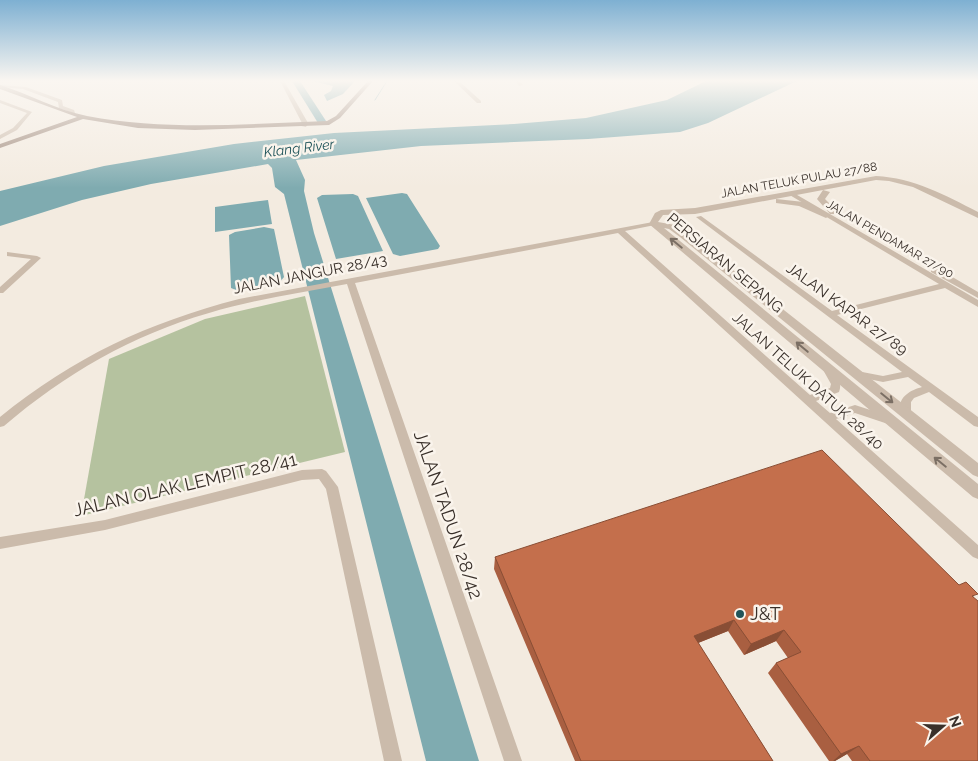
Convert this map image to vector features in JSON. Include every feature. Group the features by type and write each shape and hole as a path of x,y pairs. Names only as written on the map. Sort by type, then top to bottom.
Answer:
{"main road":[{"path":"57,125 62,117"},
{"path":"73,117 119,124 160,127 306,124"},
{"path":"0,144 77,117 100,125"},
{"path":"57,125 73,123 127,129 176,131 329,123 338,117"}],"street":[{"path":"0,137 15,129 26,117"},
{"path":"302,117 306,124"},
{"name":"JALAN TELUK PULAU 27/88","path":"684,226 699,217 779,201 871,178 892,178 908,183 978,215"},
{"name":"JALAN TELUK PULAU 27/88","path":"653,224 661,213 695,211 880,183 895,184 911,190 978,222"},
{"path":"826,192 821,199 830,213"},
{"name":"JALAN PENDAMAR 27/90","path":"798,195 978,295"},
{"path":"779,201 801,204 830,213"},
{"name":"JALAN PENDAMAR 27/90","path":"830,213 978,304"},
{"name":"JALAN KAPAR 27/89","path":"699,217 978,423"},
{"name":"PERSIARAN SEPANG","path":"653,224 672,227 684,226 729,272 978,471"},
{"name":"PERSIARAN SEPANG","path":"653,224 978,493"},
{"name":"JALAN JANGUR 28/43","path":"0,423 32,396 70,370 150,329 211,309 653,224"},
{"name":"JALAN TELUK DATUK 28/40","path":"620,231 978,553"},
{"path":"0,291 37,258 10,254"},
{"path":"715,275 729,272"},
{"name":"JALAN TADUN 28/42","path":"344,282 513,761"},
{"path":"830,314 947,285"},
{"path":"807,400 835,390 836,384 827,368"},
{"path":"857,374 883,379 910,373"},
{"path":"906,413 904,402 906,398 930,388"},
{"path":"827,418 855,409 869,412 891,421"},
{"name":"JALAN OLAK LEMPIT 28/41","path":"0,543 105,525 302,475 322,474 332,487 393,761"}],"green space":[{"path":"305,296 345,452 81,516 109,359 205,319"}],"water":[{"name":"Klang River","path":"722,117 680,132 588,139 421,146 296,160 305,180 304,191 314,233 479,761 426,761 284,194 275,187 272,168 268,164 151,184 82,200 0,226 0,191 104,166 234,144 334,133 514,124 586,118"},
{"path":"353,194 358,196 383,251 336,259 317,198 322,195"},
{"path":"407,194 440,246 438,249 400,256 393,254 366,198"},
{"path":"268,200 272,224 215,232 215,207"},
{"path":"264,227 274,229 284,277 280,282 236,290 231,288 229,235 235,232"}],"building":[{"name":"J&T","path":"822,450 959,585 966,582 978,594 972,596 978,601 978,761 870,761 859,746 841,754 776,663 801,652 784,630 751,644 734,620 694,636 773,761 581,761 495,557"}],"waterway":[{"path":"318,117 321,121"}],"place":[{"name":"J&T","path":"740,614"}]}
